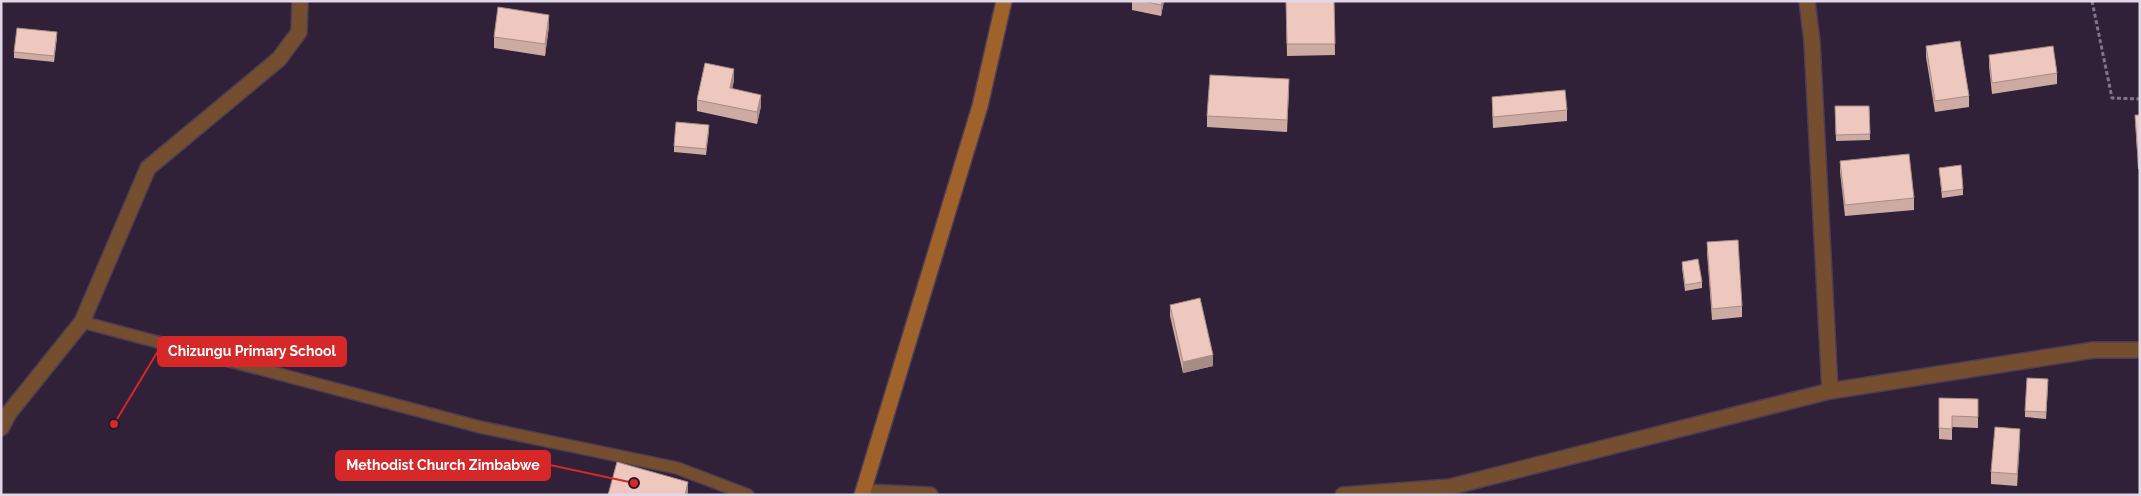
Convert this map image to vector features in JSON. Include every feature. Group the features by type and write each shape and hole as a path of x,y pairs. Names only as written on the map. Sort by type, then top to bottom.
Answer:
{"street":[{"path":"1,428 9,413 82,322 148,168 279,59 299,32 300,1"},
{"path":"930,495 862,493 980,106 1004,1"},
{"path":"1807,1 1812,42 1830,391"},
{"path":"1343,495 1450,491 1830,391 2094,350 2140,350"}],"lane":[{"path":"82,322 480,427 677,468 748,495"}],"path":[{"path":"2092,1 2112,98 2140,99"}],"building":[{"path":"1143,1 1162,1 1161,5"},
{"path":"1286,1 1334,1 1335,44 1287,44"},
{"path":"498,7 549,15 545,44 494,37"},
{"path":"17,28 57,32 54,56 14,52"},
{"path":"1960,41 1969,96 1935,101 1926,46"},
{"path":"2053,46 2057,73 1992,83 1989,55"},
{"path":"705,63 734,69 730,88 761,95 757,112 697,100"},
{"path":"1210,75 1289,79 1287,120 1207,116"},
{"path":"1565,90 1567,110 1493,117 1492,97"},
{"path":"1835,106 1869,106 1870,134 1836,135"},
{"path":"2135,115 2140,115 2140,158 2138,158"},
{"path":"676,122 709,125 706,149 674,146"},
{"path":"1909,154 1914,198 1845,205 1840,161"},
{"path":"1961,165 1963,189 1942,192 1939,168"},
{"path":"1738,240 1742,306 1712,309 1707,242"},
{"path":"1698,259 1702,282 1685,285 1682,262"},
{"path":"1200,298 1213,355 1183,362 1170,305"},
{"path":"2027,378 2048,379 2046,412 2025,411"},
{"path":"1939,398 1978,399 1978,417 1952,416 1952,429 1939,428"},
{"path":"1995,427 2020,429 2017,474 1991,472"},
{"path":"617,462 688,482 685,495 608,495"}],"place":[{"name":"Chizungu Primary School","path":"114,424"},
{"name":"Methodist Church Zimbabwe","path":"634,483"}]}
